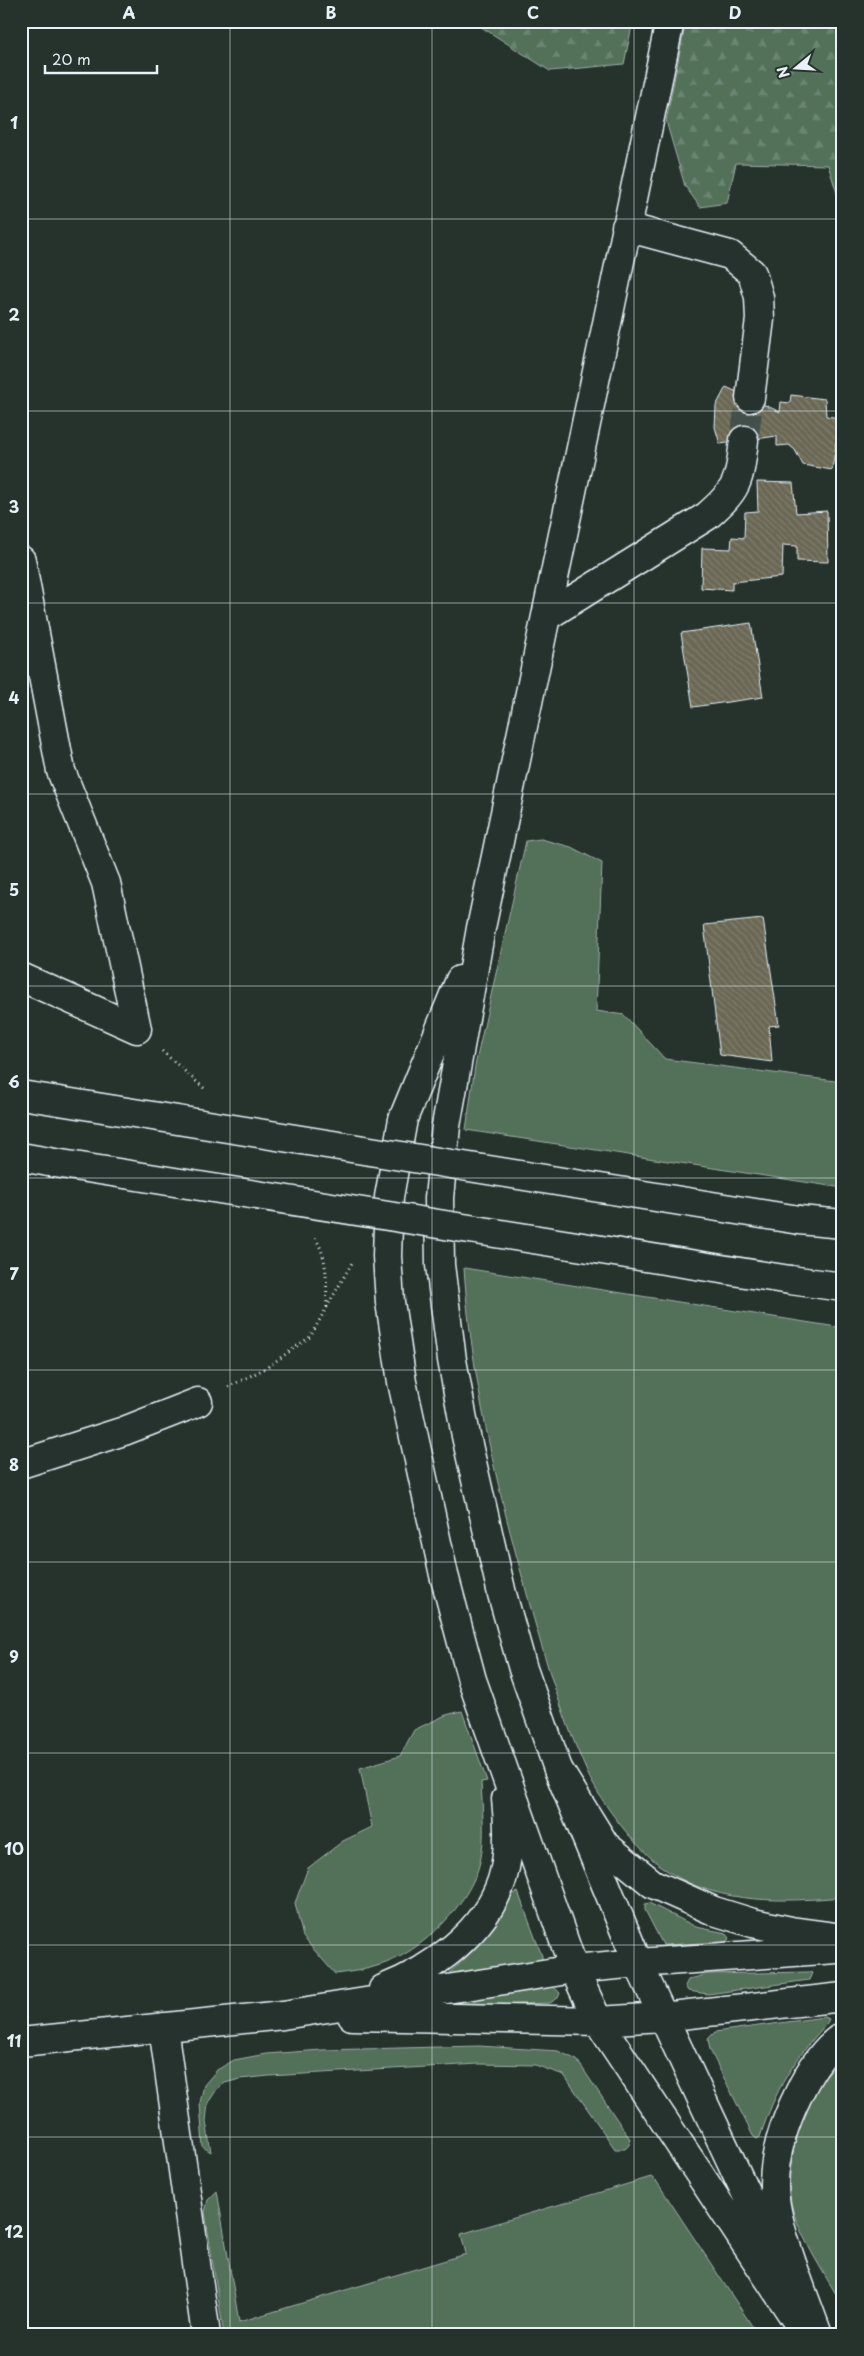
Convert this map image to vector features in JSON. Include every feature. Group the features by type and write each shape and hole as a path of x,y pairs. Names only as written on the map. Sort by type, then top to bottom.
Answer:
{"street":[{"path":"670,21 481,928 446,1126 438,1198 440,1264 452,1360 466,1436 502,1594 523,1669 558,1770 662,2017 813,2335"},
{"path":"626,227 730,255 752,273 759,296 760,318 750,398"},
{"path":"547,616 706,516 725,500 740,479 744,440"},
{"path":"21,560 62,770 106,883 137,1029 21,977"},
{"path":"481,928 403,1119 389,1197 387,1231 390,1302 402,1382 444,1575 472,1680 574,1969 598,2021 806,2335"},
{"path":"21,1095 799,1220 843,1224"},
{"path":"21,1157 843,1287"},
{"path":"21,1464 124,1431 198,1402"},
{"path":"346,2004 410,1978 443,1957 478,1921 493,1899 501,1881 507,1854 508,1820 502,1763"},
{"path":"558,1770 605,1845 653,1884 714,1911 791,1931 843,1938"},
{"path":"21,2042 283,2015 574,1969 843,1948"},
{"path":"283,2015 598,2021 662,2017 843,1997"},
{"path":"163,2027 206,2335"},
{"path":"818,2335 780,2221 774,2186 777,2151 791,2108 809,2071 843,2036"}],"path":[{"path":"198,1402 266,1368 310,1337 358,1251 387,1231"}],"green space":[{"path":"472,21 633,21 624,64 550,71"},
{"path":"686,21 843,21 843,212 828,165 736,163 727,203 700,207 685,186 666,121"},
{"path":"541,839 571,847 602,863 596,1011 624,1015 665,1059 843,1082 843,1188 466,1130 475,1066 526,841"},
{"path":"464,1268 843,1328 843,1897 799,1900 753,1899 710,1891 689,1883 669,1872 645,1853 622,1827 602,1799 587,1772 560,1703 537,1631 513,1544 478,1388 467,1308"},
{"path":"462,1711 487,1781 481,1782 483,1843 475,1878 455,1910 442,1925 412,1950 375,1967 335,1974 303,1937 295,1903 308,1868 343,1841 372,1827 360,1768 400,1756 414,1730 446,1715"},
{"path":"518,1892 542,1956 542,1961 450,1976 449,1973 485,1937 513,1894"},
{"path":"649,1903 696,1927 726,1933 730,1938 725,1942 663,1945 645,1910 645,1904"},
{"path":"812,1973 809,1980 708,1994 688,1991 685,1986 688,1980 707,1974"},
{"path":"548,1985 560,1993 558,1998 550,2003 436,2007 436,1999"},
{"path":"824,2017 829,2019 827,2023 804,2050 779,2089 760,2137 757,2139 753,2136 710,2050 708,2039 715,2032"},
{"path":"479,2046 558,2051 577,2060 630,2139 629,2145 625,2149 615,2149 564,2075 535,2065 479,2064 269,2076 240,2079 225,2083 217,2089 208,2103 206,2121 211,2152 203,2147 200,2103 204,2085 217,2070 234,2060 266,2054 322,2050"},
{"path":"843,2058 843,2306 802,2234 793,2211 790,2196 790,2179 794,2145 805,2112 820,2083"},
{"path":"651,2177 657,2182 758,2335 262,2335 261,2333 224,2335 205,2212 208,2200 217,2191 239,2322 466,2254 461,2234"}],"building":[{"path":"726,387 780,412 781,402 790,403 791,395 825,399 826,416 840,418 832,470 803,465 795,450 789,445 777,446 777,436 720,444 715,427 716,406"},
{"path":"757,482 793,483 796,513 827,511 828,562 797,561 797,546 783,545 782,577 732,582 732,590 701,588 702,548 731,549 732,537 744,538 745,512 758,511"},
{"path":"751,623 763,697 693,707 681,633"},
{"path":"763,919 779,1025 769,1026 772,1062 720,1055 704,925"}],"tunnel":[{"path":"744,440 750,398"}]}
